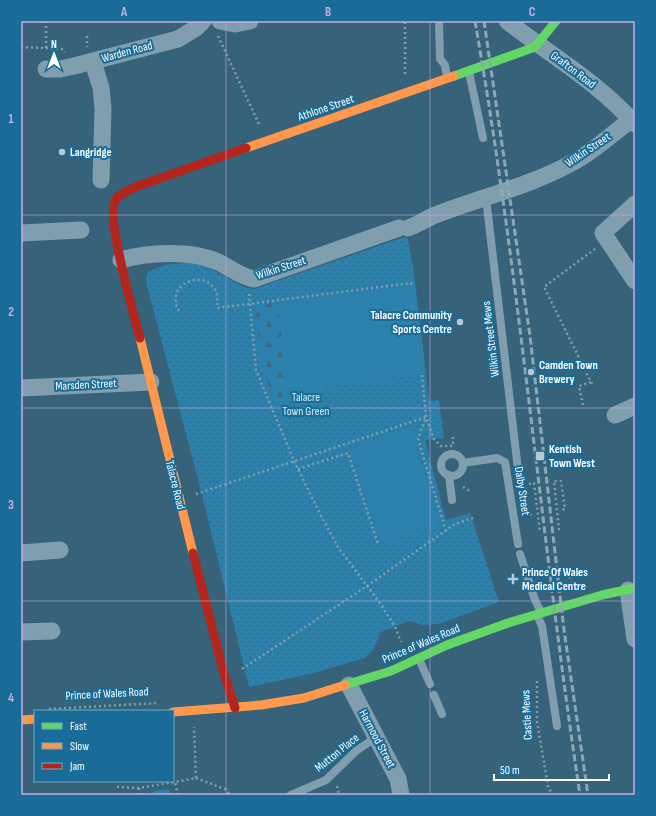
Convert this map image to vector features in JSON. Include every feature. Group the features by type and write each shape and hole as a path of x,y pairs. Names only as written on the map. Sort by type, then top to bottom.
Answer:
{"street":[{"name":"Warden Road","path":"46,69 60,70 178,39 196,28 203,21"},
{"path":"219,28 250,21"},
{"name":"Grafton Road","path":"507,21 537,44 561,59 598,89 633,122"},
{"path":"537,44 556,21"},
{"name":"Athlone Street","path":"121,194 138,186 447,80 535,47 537,44"},
{"path":"93,62 101,88 103,108 101,180"},
{"name":"Wilkin Street","path":"121,260 139,255 200,257 219,262 243,277 254,279 404,228 486,198 561,168 587,153 633,122"},
{"name":"Talacre Road","path":"121,194 115,200 113,209 121,260 179,499 224,674 235,708"},
{"path":"635,204 603,233 635,281"},
{"path":"21,233 81,230"},
{"name":"Marsden Street","path":"21,388 150,382"},
{"path":"615,415 635,406"},
{"path":"21,553 60,550"},
{"path":"632,589 635,639"},
{"name":"Prince of Wales Road","path":"174,712 235,708 290,701 349,685 390,671 447,645 539,613 632,589"},
{"path":"21,632 52,631"},
{"name":"Harmood Street","path":"349,685 375,738 398,778 401,795"},
{"path":"21,720 34,719"}],"lane":[{"path":"439,21 440,59 445,65 447,80"},
{"path":"469,72 483,138"},
{"name":"Wilkin Street Mews","path":"486,198 519,478"},
{"path":"449,475 459,473 463,463 455,454 446,456 442,461 442,468 449,475 452,500"},
{"name":"Dalby Street","path":"463,463 496,458 505,462 518,544"},
{"path":"520,554 542,626 557,726"},
{"path":"419,659 430,684"},
{"path":"434,695 442,714"},
{"name":"Mutton Place","path":"291,795 326,780 356,751 375,738"}],"path":[{"path":"21,47 46,48 46,21"},
{"path":"404,94 405,21"},
{"path":"219,28 266,142"},
{"path":"583,405 580,386 591,383 544,287 608,240"},
{"path":"254,279 249,288 249,304 256,370 294,461 318,510 338,547 395,627 401,642"},
{"path":"179,310 175,301 176,295 183,285 192,280 203,280 212,286 217,294 217,308 411,283 411,285"},
{"path":"422,375 426,417 434,439 441,446 453,446 453,437"},
{"path":"179,499 426,417"},
{"path":"426,417 418,439 446,531"},
{"path":"298,469 348,453 378,544"},
{"path":"559,530 554,481 561,480 565,509 560,510"},
{"path":"532,514 528,515 525,484 534,483 540,532"},
{"path":"463,488 470,491"},
{"path":"224,674 244,669 367,586 455,524 473,518"},
{"path":"568,572 573,589"},
{"name":"Castle Mews","path":"537,679 537,721 548,786 552,795"},
{"name":"Prince of Wales Road","path":"41,709 160,703"},
{"path":"194,711 196,778"},
{"path":"117,788 139,788 196,778 225,789 230,795"},
{"path":"175,782 178,795"},
{"path":"139,788 139,795"}],"green space":[{"name":"Talacre Town Green","path":"407,236 413,266 429,401 439,400 444,438 425,440 446,520 470,513 499,602 439,624 423,625 409,621 381,632 373,650 365,658 310,674 249,687 200,487 147,286 146,278 148,272 164,265 185,263 204,265 244,287 254,289"},
{"path":"415,285 426,374 289,392 277,302"},
{"path":"277,302 289,392 288,404 278,413 262,368 255,306"},
{"path":"409,428 440,523 381,543 349,448"},
{"path":"169,789 170,795 152,795 154,791"}],"railway":[{"path":"475,21 505,214 553,602 580,795"},
{"path":"484,21 530,336 564,630 588,795"}],"traffic: fast":[{"path":"454,76 535,47 556,21"},
{"path":"345,685 391,671 447,645 508,623 602,595 635,588"}],"traffic: slow":[{"path":"246,148 454,76"},
{"path":"140,338 193,553"},
{"path":"174,712 261,705 304,698 345,685"},
{"path":"21,720 34,719"}],"traffic: jam":[{"path":"140,338 117,246 113,211 115,201 122,194 138,186 246,148"},
{"path":"193,553 224,674 235,708"}],"place":[{"name":"Langridge","path":"62,152"},
{"name":"Talacre Community Sports Centre","path":"460,322"},
{"name":"Camden Town Brewery","path":"531,372"},
{"name":"Kentish Town West","path":"540,456"},
{"name":"Prince Of Wales Medical Centre","path":"513,579"}]}
